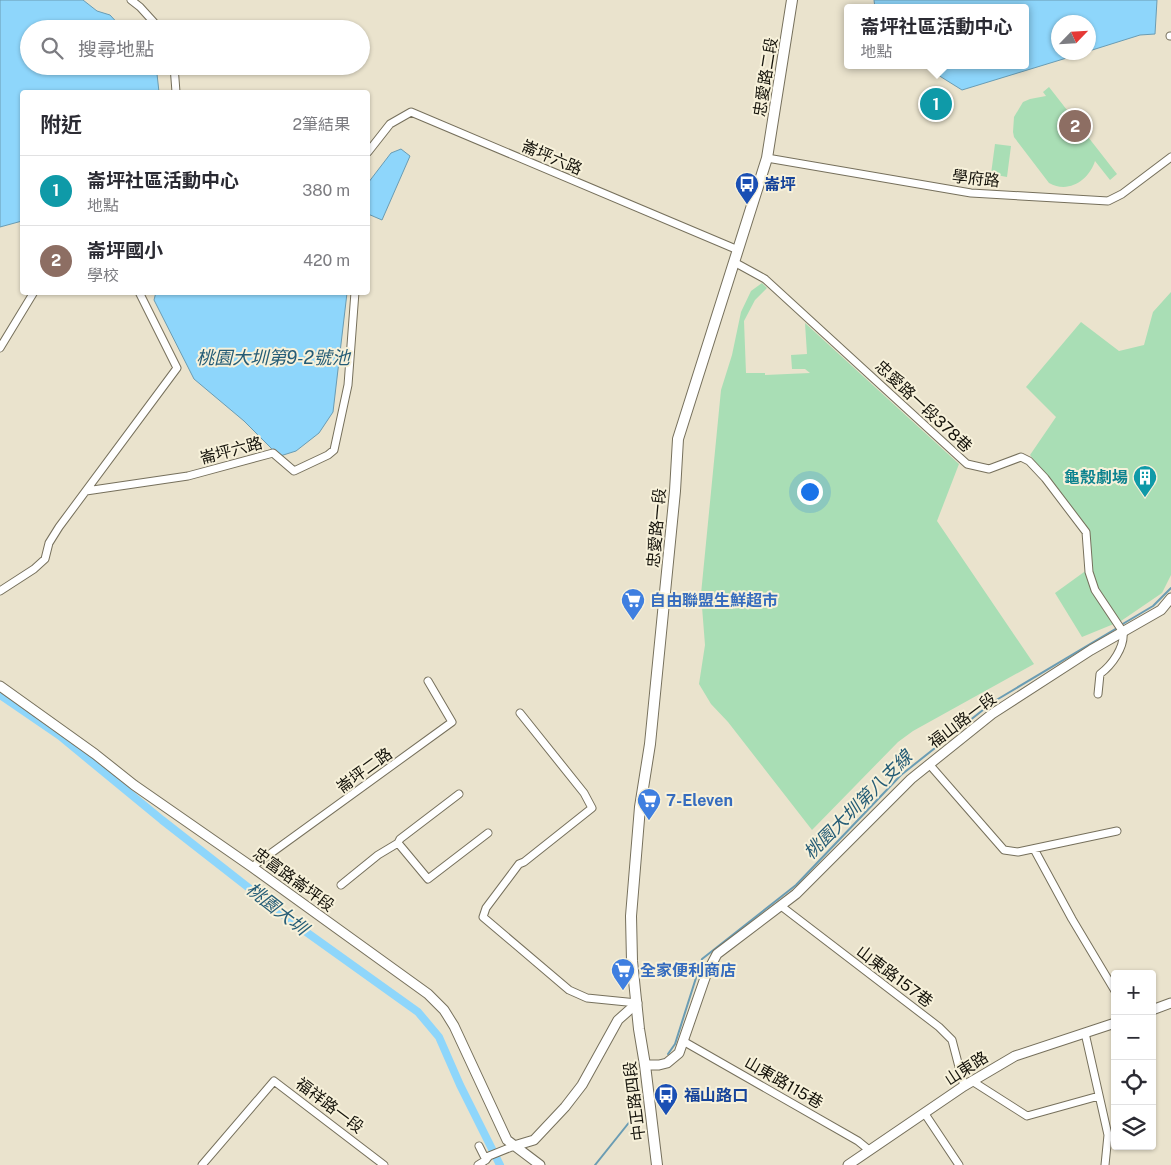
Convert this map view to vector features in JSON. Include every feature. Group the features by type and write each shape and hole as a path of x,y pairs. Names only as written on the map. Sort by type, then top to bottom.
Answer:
{"main road":[{"name":"忠愛路二段","path":"767,158 792,0"},
{"name":"忠愛路一段","path":"637,1003 632,960 631,916 640,807 650,744 675,491 678,438 767,158"},
{"name":"中正路四段","path":"637,1003 657,1165"}],"street":[{"path":"131,0 152,20"},
{"path":"175,75 176,90"},
{"name":"崙坪六路","path":"370,149 390,124 411,112 738,250"},
{"name":"學府路","path":"767,158 971,193 1108,201 1122,194 1171,157"},
{"name":"忠愛路一段378巷","path":"734,262 766,280 967,464 989,470 1022,457 1029,461 1045,478 1086,532 1089,572 1095,590 1120,628"},
{"path":"0,348 32,295"},
{"path":"0,591 34,569 44,559 48,543 177,368 140,295"},
{"name":"崙坪六路","path":"86,491 188,476 273,453 294,471 328,455 334,450 339,433 348,385 355,295"},
{"name":"福山路一段","path":"646,1065 667,1063 679,1054 706,975 717,954 796,894 910,779 992,714 1091,650 1120,628 1161,610 1171,598"},
{"path":"1098,694 1100,674 1106,670 1122,647 1124,640 1120,628"},
{"name":"崙坪二路","path":"252,867 452,722 428,681"},
{"name":"忠富路崙坪段","path":"0,686 95,754 134,785 252,867 428,994 444,1010 454,1026 507,1140 540,1165"},
{"path":"520,712 584,793 592,808 519,864 486,908 483,918 569,990 587,998 637,1003"},
{"path":"929,764 1004,850 1018,852 1117,831"},
{"path":"341,885 378,855 398,843 400,839 459,794"},
{"path":"398,843 428,879 488,834"},
{"path":"1034,849 1072,919 1111,984"},
{"name":"山東路157巷","path":"781,906 939,1027 952,1040 968,1084"},
{"path":"478,1165 504,1149 534,1140 565,1107 582,1085 618,1020 637,1003"},
{"path":"1156,1009 1171,1003"},
{"name":"山東路","path":"848,1165 968,1084 1015,1056 1111,1024"},
{"path":"1085,1033 1108,1135 1105,1165"},
{"name":"山東路115巷","path":"683,1041 858,1141 869,1150"},
{"name":"福祥路一段","path":"202,1165 274,1081 384,1165"},
{"path":"968,1084 1026,1116 1099,1096"},
{"path":"925,1114 959,1165"},
{"path":"479,1146 488,1158"}],"green space":[{"path":"1049,87 1117,174 1110,180 1095,161 1088,174 1071,186 1056,186 1049,183 1014,137 1014,117 1023,102 1046,96 1043,92"},
{"path":"995,144 1011,146 1007,177 991,174"},
{"path":"762,283 767,288 755,300 744,321 746,373 765,373 765,375 810,373 805,369 792,369 791,355 807,354 805,323 959,464 937,521 1034,664 913,731 898,742 812,830 728,722 711,704 699,684 705,645 701,594 721,390 732,355 741,312 751,291"},
{"path":"1171,292 1171,575 1162,593 1121,621 1082,637 1055,593 1091,567 1089,531 1030,455 1056,417 1026,387 1081,322 1119,351 1144,345 1153,312"}],"water":[{"path":"0,0 83,0 97,11 110,15 115,20 20,20 20,75 157,75 159,90 20,90 20,222 0,227"},
{"path":"874,0 1157,0 1155,34 1140,35 1096,49 1096,15 1051,15 1051,60 1060,60 962,90 928,69 1029,69 1029,4 874,4"},
{"path":"401,149 410,156 382,220 370,215 370,180 391,153"},
{"name":"桃園大圳第9-2號池","path":"155,295 347,295 333,412 319,433 296,451 277,457 271,448 244,421 194,379 154,300"}],"waterway":[{"name":"桃園大圳第八支線","path":"1121,625 1153,606 1171,588"},
{"name":"桃園大圳第八支線","path":"668,1054 675,1044 702,959 796,885 901,775 993,702 1117,628"},
{"name":"桃園大圳","path":"0,695 60,736 162,820 295,924 418,1012 439,1037 460,1085 500,1165"},
{"name":"桃園大圳第八支線","path":"595,1165 635,1115"}],"place":[{"name":"崙坪社區活動中心","path":"936,104"},
{"name":"崙坪國小","path":"1075,126"},
{"name":"崙坪","path":"747,205"},
{"name":"龜殼劇場","path":"1145,498"},
{"name":"自由聯盟生鮮超市","path":"633,621"},
{"name":"7-Eleven","path":"649,821"},
{"name":"全家便利商店","path":"623,991"},
{"name":"福山路口","path":"666,1116"}]}
